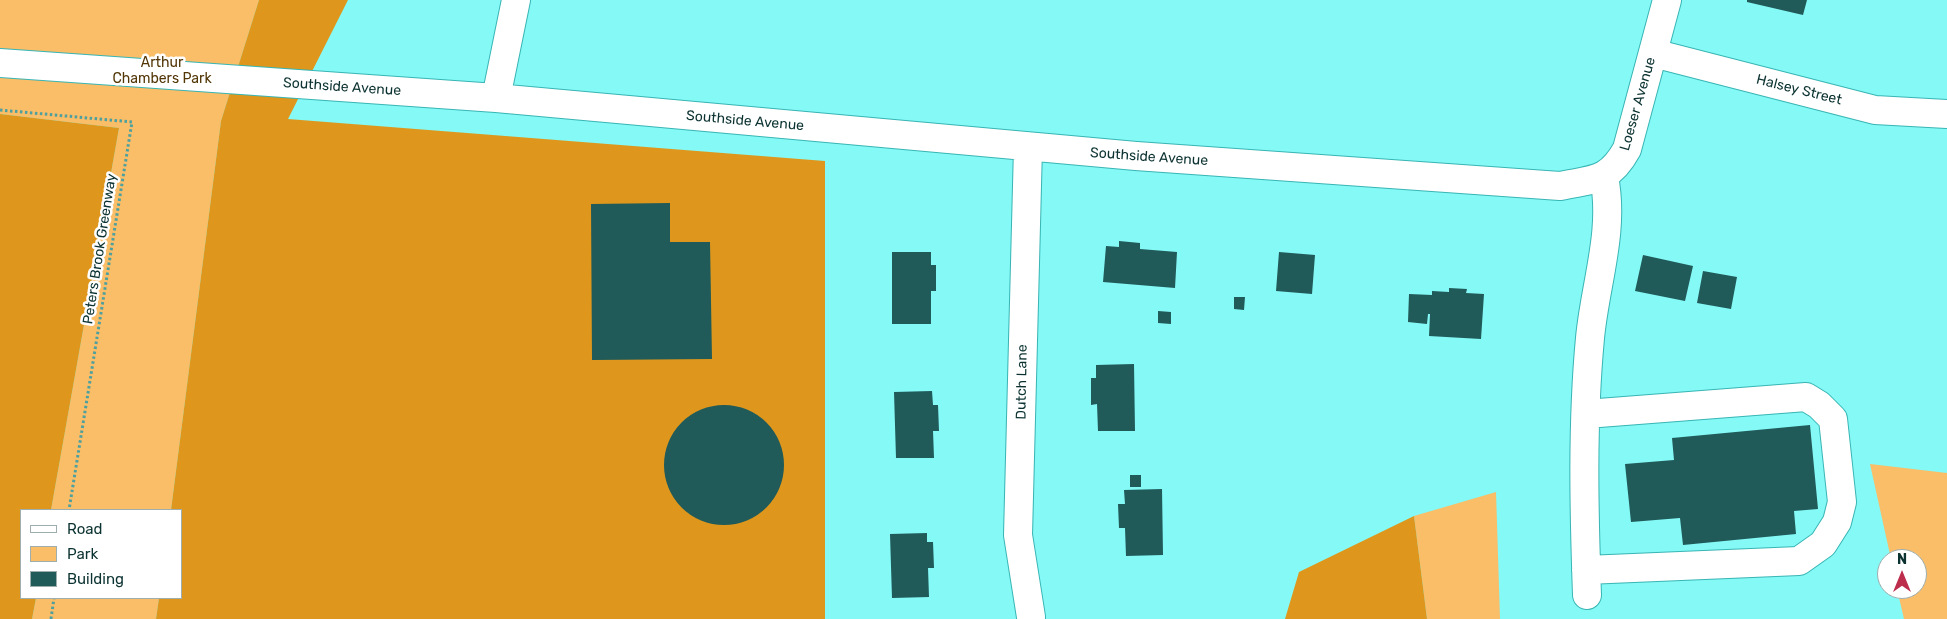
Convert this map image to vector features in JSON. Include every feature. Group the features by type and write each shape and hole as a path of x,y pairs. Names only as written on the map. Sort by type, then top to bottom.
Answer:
{"street":[{"path":"496,98 516,0"},
{"name":"Loeser Avenue","path":"1604,177 1619,163 1627,149 1668,0"},
{"name":"Halsey Street","path":"1653,53 1875,110 1947,114"},
{"name":"Southside Avenue","path":"0,62 496,98 1028,147 1490,181 1560,186 1604,177"},
{"name":"Dutch Lane","path":"1028,147 1018,535 1032,617"},
{"path":"1586,414 1806,397 1819,405 1834,419 1842,502 1837,522 1824,544 1799,561 1586,583 1584,497 1586,414 1590,337 1608,219 1608,199 1604,177"}],"path":[{"name":"Peters Brook Greenway","path":"0,110 132,122 69,509"},
{"path":"51,619 54,599"}],"green space":[{"name":"Arthur Chambers Park","path":"0,0 259,0 221,121 171,509 51,509 119,128 0,114"},
{"path":"1870,464 1947,473 1947,619 1904,619 1899,599 1927,599 1927,549 1889,549"},
{"path":"1496,492 1500,619 1427,619 1414,516"},
{"path":"36,599 159,599 156,619 32,619"}],"shaded area":[{"path":"259,0 348,0 288,119 825,161 825,619 156,619 159,599 182,599 182,509 171,509 221,121"},
{"path":"0,114 119,128 51,509 20,509 20,599 36,599 32,619 0,619"},
{"path":"1414,516 1427,619 1285,619 1299,572"}],"building":[{"path":"1747,0 1807,0 1803,15 1747,2"},
{"path":"670,203 670,242 710,242 712,359 592,360 591,204"},
{"path":"1119,241 1140,243 1140,249 1177,252 1175,288 1103,282 1106,246 1119,247"},
{"path":"892,252 931,252 931,265 936,265 936,291 931,291 931,324 892,324"},
{"path":"1279,252 1315,255 1312,294 1276,291"},
{"path":"1643,255 1693,266 1685,301 1635,291"},
{"path":"1703,271 1737,277 1731,309 1697,303"},
{"path":"1449,288 1467,289 1466,293 1484,294 1481,339 1429,336 1430,314 1428,314 1427,324 1408,322 1409,294 1432,295 1432,291 1449,292"},
{"path":"1234,297 1245,297 1244,310 1234,309"},
{"path":"1158,311 1171,312 1171,324 1158,323"},
{"path":"1134,364 1135,431 1098,431 1097,404 1091,405 1091,378 1096,378 1096,365"},
{"path":"932,391 933,405 938,405 939,431 933,431 934,458 896,458 894,392"},
{"path":"724,405 736,406 747,410 757,415 766,423 774,432 779,442 783,453 783,477 779,488 774,498 766,507 757,515 747,520 736,524 724,525 712,524 701,520 691,515 682,507 674,498 669,488 665,477 664,465 665,453 669,442 674,432 682,423 691,415 701,410 712,406"},
{"path":"1810,425 1818,509 1794,511 1796,534 1683,545 1680,518 1631,522 1625,464 1674,460 1672,438"},
{"path":"1130,475 1141,475 1141,487 1130,487"},
{"path":"1162,489 1163,555 1126,556 1125,528 1119,528 1118,504 1125,504 1124,490"},
{"path":"927,533 927,542 933,542 934,568 928,568 929,597 892,598 890,534"}]}
